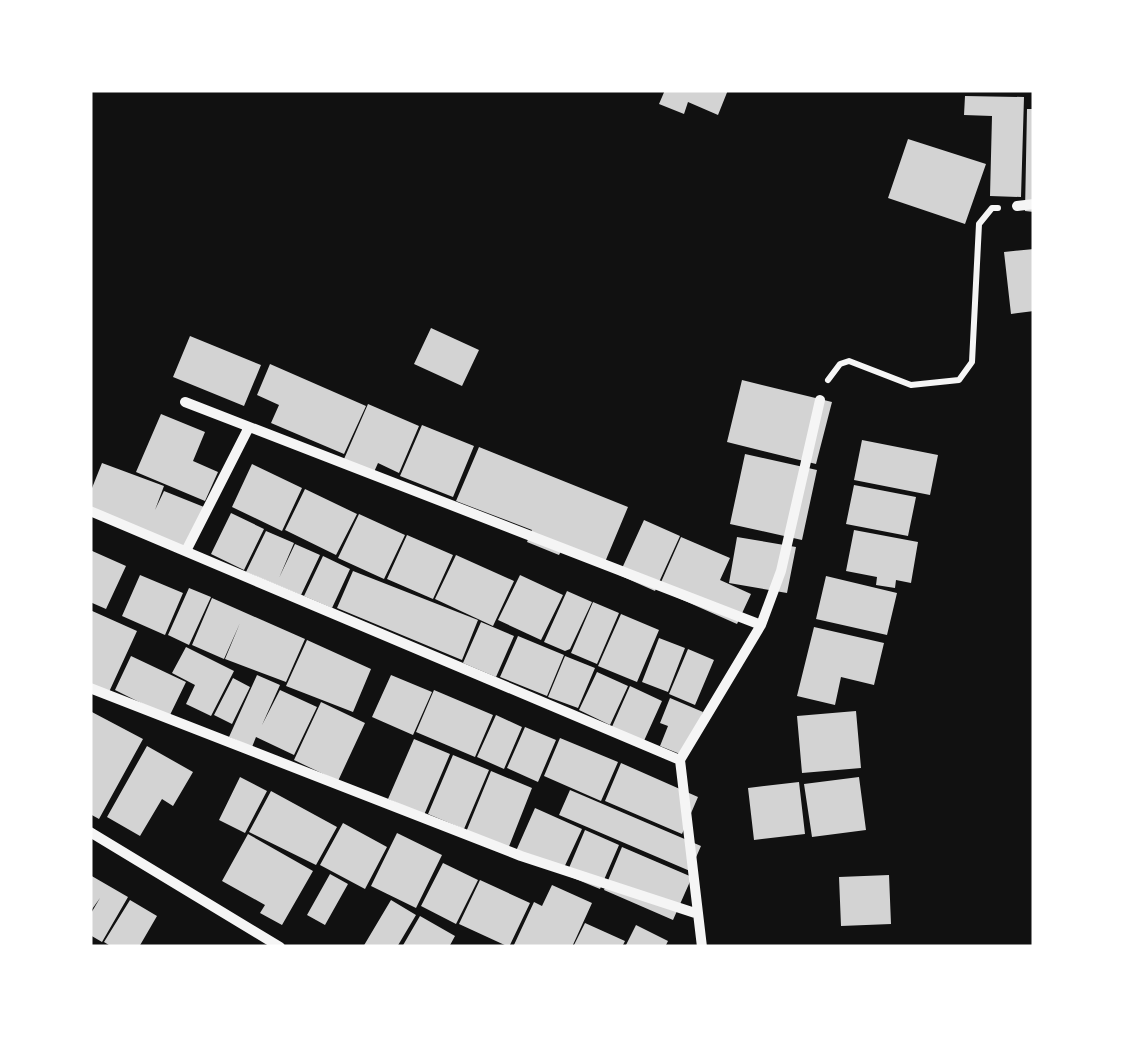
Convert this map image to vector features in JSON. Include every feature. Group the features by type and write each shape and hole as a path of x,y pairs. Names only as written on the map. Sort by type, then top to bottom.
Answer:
{"street":[{"path":"1017,206 1034,204"},
{"path":"702,947 680,760 698,723 761,625 781,571 820,400"},
{"path":"184,402 248,430 761,625"},
{"path":"188,549 248,430"},
{"path":"90,511 188,549 680,760"},
{"path":"90,688 521,856 696,914"},
{"path":"90,832 280,947"}],"path":[{"path":"820,400 830,375 849,361 910,386 960,380 972,362 979,224 992,208 1017,206"}],"building":[{"path":"665,90 728,90 718,115 688,102 684,114 659,104"},
{"path":"965,96 1024,97 1021,197 990,196 992,116 964,115"},
{"path":"1027,109 1034,109 1034,212 1025,211"},
{"path":"908,139 986,164 965,224 888,198"},
{"path":"1034,249 1034,311 1011,314 1004,252"},
{"path":"431,328 479,350 462,386 414,364"},
{"path":"190,336 261,365 244,406 173,377"},
{"path":"270,364 366,406 344,454 271,423 279,405 257,395"},
{"path":"742,380 832,402 816,464 727,442"},
{"path":"368,404 419,426 399,473 378,463 374,472 344,459"},
{"path":"161,414 205,432 193,461 218,472 205,501 136,472"},
{"path":"422,425 474,446 453,497 400,476"},
{"path":"862,440 938,455 930,495 854,480"},
{"path":"479,447 628,507 605,562 564,545 559,555 527,542 532,530 456,501"},
{"path":"745,454 817,470 802,540 730,524"},
{"path":"102,463 164,486 155,510 164,491 204,507 186,551 90,514 90,493"},
{"path":"252,464 302,488 282,531 232,507"},
{"path":"854,485 916,497 908,536 846,524"},
{"path":"305,489 357,514 336,555 285,530"},
{"path":"231,513 264,529 244,570 211,554"},
{"path":"359,514 405,535 384,579 338,558"},
{"path":"644,520 680,536 655,591 619,575"},
{"path":"854,530 918,542 911,583 896,580 895,588 876,585 877,577 846,571"},
{"path":"266,531 294,543 279,578 295,544 320,555 301,595 246,572"},
{"path":"407,535 453,555 433,599 387,579"},
{"path":"681,537 730,558 720,580 751,594 737,624 658,589"},
{"path":"737,537 796,547 787,593 729,583"},
{"path":"90,550 126,566 106,609 90,602"},
{"path":"456,555 514,581 493,626 435,599"},
{"path":"323,556 350,569 332,608 304,596"},
{"path":"353,571 478,620 462,660 337,608"},
{"path":"140,575 183,593 165,635 122,616"},
{"path":"520,575 563,595 541,640 498,620"},
{"path":"826,576 897,593 887,635 816,619"},
{"path":"189,588 211,597 189,645 168,635"},
{"path":"567,591 592,602 570,649 565,651 544,642"},
{"path":"212,598 305,639 286,682 225,659 240,623 224,659 192,645"},
{"path":"593,602 619,613 597,664 571,653"},
{"path":"90,610 137,631 109,692 90,683"},
{"path":"621,614 659,630 637,682 598,666"},
{"path":"481,622 514,636 496,677 463,663"},
{"path":"814,627 884,643 874,685 841,677 835,705 797,696"},
{"path":"518,636 564,655 547,696 500,677"},
{"path":"659,638 685,648 668,692 642,682"},
{"path":"307,640 371,669 353,712 286,686"},
{"path":"186,647 234,671 211,716 186,704 195,685 172,673"},
{"path":"688,649 714,660 695,705 669,694"},
{"path":"131,656 186,682 169,717 115,690"},
{"path":"565,656 595,668 578,708 548,697"},
{"path":"597,672 628,686 610,725 579,710"},
{"path":"257,675 280,685 262,725 280,690 317,707 294,755 256,737 252,747 229,737"},
{"path":"391,675 432,692 413,735 372,717"},
{"path":"233,678 250,687 232,724 214,715"},
{"path":"630,686 662,701 643,743 611,729"},
{"path":"434,690 493,715 475,757 416,732"},
{"path":"670,698 703,712 685,756 660,746 668,726 660,723"},
{"path":"321,702 365,723 338,781 294,760"},
{"path":"90,711 143,739 99,819 90,814"},
{"path":"856,711 861,768 802,773 797,716"},
{"path":"496,715 522,727 504,769 477,757"},
{"path":"525,727 556,740 538,782 507,768"},
{"path":"560,738 618,762 601,801 544,776"},
{"path":"414,739 450,754 424,815 388,799"},
{"path":"147,746 193,772 173,806 162,799 140,836 107,817"},
{"path":"453,755 489,770 464,829 428,814"},
{"path":"621,763 698,797 682,834 605,801"},
{"path":"491,771 532,788 508,849 466,832"},
{"path":"240,777 267,791 245,833 219,820"},
{"path":"859,777 866,830 812,837 804,784"},
{"path":"799,782 805,834 754,840 748,788"},
{"path":"570,790 701,846 690,871 559,815"},
{"path":"271,791 337,827 316,865 249,832"},
{"path":"535,808 582,829 562,872 516,851"},
{"path":"343,823 387,847 365,889 320,865"},
{"path":"585,830 619,845 600,889 566,875"},
{"path":"397,833 442,855 416,908 371,886"},
{"path":"248,834 313,871 282,925 260,913 265,905 222,881"},
{"path":"622,847 692,877 673,920 604,890"},
{"path":"443,863 478,880 456,924 421,906"},
{"path":"330,874 348,884 325,925 307,915"},
{"path":"90,875 128,897 102,942 90,935 90,915 100,898 90,912"},
{"path":"889,875 891,924 841,926 839,877"},
{"path":"480,880 530,903 509,947 459,924"},
{"path":"552,885 592,903 572,947 513,947 534,902 542,906"},
{"path":"130,900 157,916 139,947 112,947 104,942"},
{"path":"391,900 416,915 397,947 363,947"},
{"path":"420,916 455,936 449,947 402,947"},
{"path":"585,923 625,941 622,947 573,947"},
{"path":"636,925 668,941 665,947 625,947"}]}
